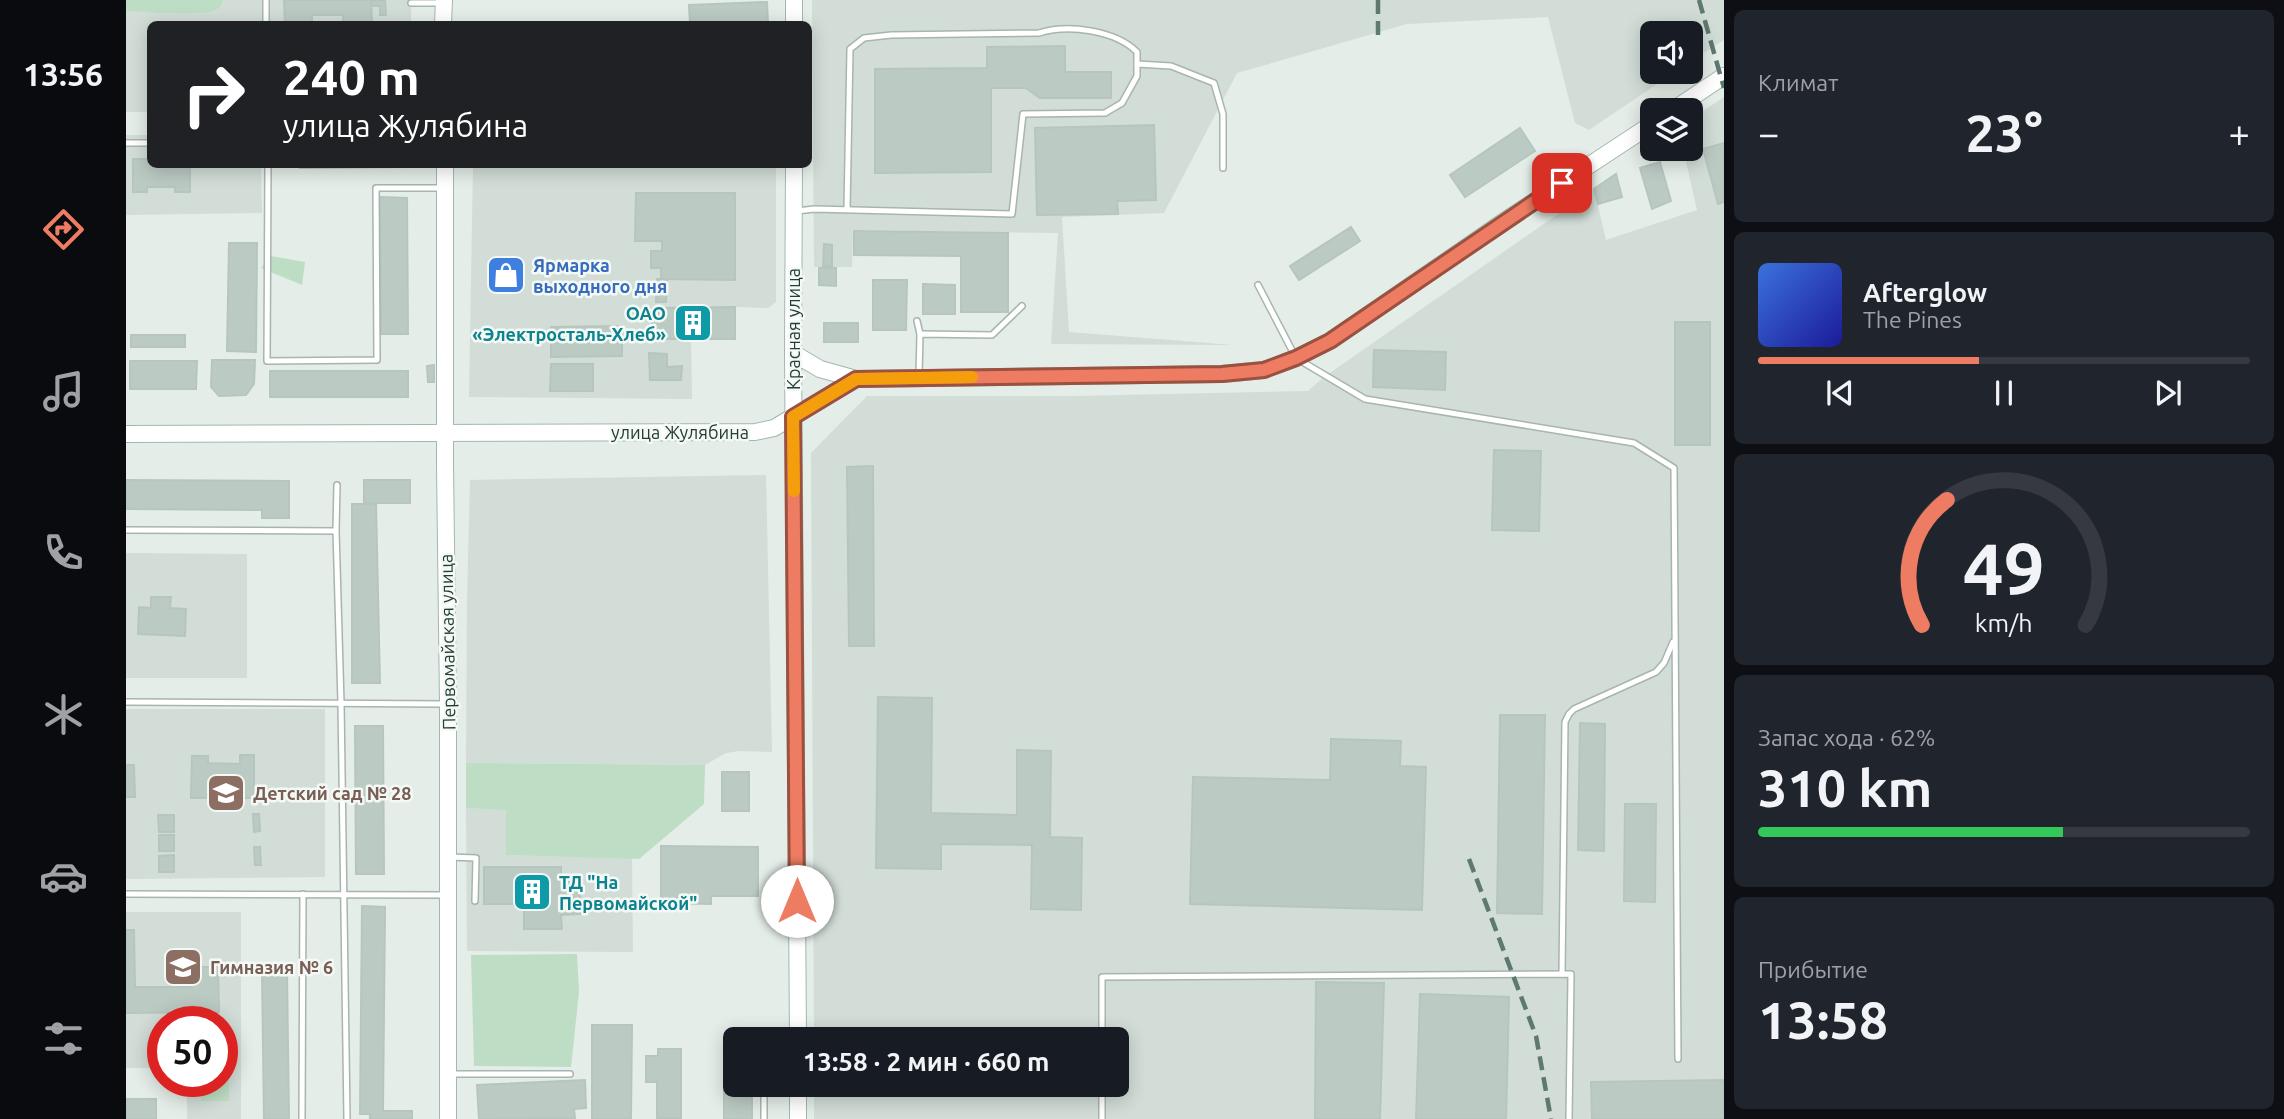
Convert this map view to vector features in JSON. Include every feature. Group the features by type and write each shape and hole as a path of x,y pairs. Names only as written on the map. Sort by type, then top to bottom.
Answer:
{"main road":[{"path":"794,0 794,21"},
{"path":"443,21 444,2"},
{"path":"1690,98 1724,76"},
{"path":"793,353 820,369 856,379 1222,374 1264,370 1330,341 1640,132"},
{"name":"Первомайская улица","path":"445,168 447,1119"},
{"name":"Красная улица","path":"794,168 797,1027"},
{"name":"улица Жулябина","path":"126,433 755,432 774,428 856,379"},
{"path":"798,1097 798,1119"}],"lane":[{"path":"266,0 266,21"},
{"path":"411,4 444,2"},
{"path":"794,212 847,210 1012,214 1023,114 1105,113 1122,103 1137,76 1137,52 1127,42 1092,32 1053,29 1039,33 929,33 864,38 850,49 847,210"},
{"path":"1137,64 1171,66 1214,83 1223,114 1223,168"},
{"path":"126,144 147,144"},
{"path":"268,168 267,361 377,360 376,188 446,188"},
{"path":"1258,285 1296,358 1365,399 1634,443 1674,468 1678,1059"},
{"path":"920,334 992,335 1022,306"},
{"path":"918,321 919,378"},
{"path":"337,485 347,1119"},
{"path":"126,530 336,531"},
{"path":"1562,974 1565,722 1574,709 1656,672 1664,663 1674,639"},
{"path":"126,702 448,704"},
{"path":"447,857 475,858 475,901"},
{"path":"126,894 447,895"},
{"path":"302,1119 303,894"},
{"path":"1102,1027 1102,977 1571,974 1569,1119"},
{"path":"447,1074 570,1073"},
{"path":"764,1097 764,1119"},
{"path":"1102,1097 1102,1119"}],"shaded area":[{"path":"126,0 411,0 411,21 147,21 147,112 126,112"},
{"path":"812,0 1724,0 1724,40 1703,53 1703,21 1640,21 1640,84 1657,84 1589,130 1575,123 1548,17 1407,24 1237,73 1164,213 1062,217 1069,332 1233,345 1051,344 1058,233 853,230 852,267 814,267"},
{"path":"1724,97 1724,1119 814,1119 814,1097 1129,1097 1129,1027 814,1027 811,453 867,396 1075,396 1308,391 1324,377 1594,189 1606,240 1697,210 1686,161 1703,161 1703,111"},
{"path":"126,135 147,135 147,168 261,168 262,213 126,215"},
{"name":"ОАО «Электросталь-Хлеб»","path":"473,168 776,168 776,302 768,308 736,307 736,338 691,339 692,399 469,397"},
{"path":"766,475 772,752 726,753 705,765 466,763 470,480"},
{"path":"126,553 247,554 247,678 126,678"},
{"name":"Детский сад № 28","path":"126,709 325,709 325,877 126,879"},
{"path":"466,808 506,809 506,855 632,858 633,952 467,951"},
{"name":"Гимназия № 6","path":"126,912 241,912 241,1119 187,1119 187,1097 238,1097 238,1006 147,1006 147,1068 126,1068"}],"green space":[{"path":"126,0 223,0 221,6 210,11 161,13 126,11"},
{"path":"271,256 305,262 302,285 261,268"},
{"path":"466,763 705,765 704,804 639,859 506,855 506,810 466,808"},
{"path":"577,954 579,992 571,1067 474,1066 471,955"},
{"path":"201,1097 229,1097 229,1101 201,1101"}],"building":[{"path":"284,0 371,0 372,21 343,21 343,15 312,15 312,21 285,21"},
{"path":"385,0 386,15 380,15 380,6 371,6 371,1"},
{"path":"767,2 768,21 690,21 689,5"},
{"path":"1065,46 1065,72 1111,72 1111,98 1040,98 1026,88 991,88 991,172 875,173 875,69 987,68 987,47"},
{"path":"1154,125 1156,200 1117,201 1118,214 1037,215 1035,128"},
{"path":"1520,128 1535,151 1465,197 1450,175"},
{"path":"1724,143 1724,202 1718,204 1703,149"},
{"path":"133,159 147,159 147,168 190,168 190,192 175,192 175,187 147,187 147,192 133,192"},
{"path":"1660,162 1671,201 1652,209 1640,168"},
{"path":"1616,174 1622,197 1598,204 1594,189"},
{"path":"636,193 735,193 735,280 661,279 661,268 651,268 651,251 662,251 662,241 635,241"},
{"path":"380,197 407,198 408,334 381,334"},
{"path":"1351,227 1360,241 1299,280 1290,266"},
{"path":"854,231 1008,233 1008,312 961,312 961,256 854,255"},
{"path":"229,243 257,243 256,352 227,351"},
{"path":"824,244 832,245 832,266 823,266"},
{"path":"819,268 836,268 836,286 819,285"},
{"path":"657,279 667,279 666,302 656,302"},
{"path":"873,280 907,280 906,330 873,330"},
{"path":"923,284 955,285 955,314 923,314"},
{"name":"ОАО «Электросталь-Хлеб»","path":"735,307 735,339 652,339 652,308"},
{"path":"1675,322 1710,322 1710,445 1675,445"},
{"path":"824,323 858,323 858,342 824,342"},
{"path":"622,326 622,356 551,357 551,327"},
{"path":"131,335 185,335 185,347 131,347"},
{"path":"1374,350 1446,352 1445,390 1373,387"},
{"path":"649,353 667,354 667,367 682,366 681,380 650,380"},
{"path":"212,360 255,360 254,384 246,395 219,396 211,387"},
{"path":"130,361 197,361 196,389 130,389"},
{"path":"551,364 593,364 593,391 550,391"},
{"path":"434,365 434,382 428,382 427,366"},
{"path":"270,371 408,371 408,397 270,397"},
{"path":"1494,450 1541,451 1539,531 1492,530"},
{"path":"873,466 874,646 849,646 847,467"},
{"path":"126,480 289,481 289,518 262,518 262,510 126,509"},
{"path":"364,480 410,480 410,503 364,503"},
{"path":"352,504 376,504 380,683 352,683"},
{"path":"151,597 171,597 170,608 186,609 185,636 138,634 139,607 151,608"},
{"path":"878,697 932,698 931,813 1017,815 1017,750 1051,751 1050,837 1082,838 1081,910 1031,909 1032,845 941,844 941,869 876,868"},
{"path":"1500,715 1545,715 1542,914 1497,913"},
{"path":"1580,723 1605,724 1604,851 1578,850"},
{"path":"355,726 383,726 384,874 356,874"},
{"path":"1331,739 1401,741 1400,766 1426,767 1422,910 1190,904 1193,777 1330,780"},
{"path":"240,755 254,755 254,798 239,798 239,794 207,794 207,798 191,798 192,756 208,756 208,763 240,764"},
{"path":"126,765 134,765 135,797 126,797"},
{"path":"722,772 749,772 749,811 722,811"},
{"path":"1625,804 1656,804 1655,902 1624,901"},
{"path":"253,814 259,814 260,831 254,832"},
{"path":"158,815 174,815 174,832 159,832"},
{"path":"159,835 174,835 174,851 159,851"},
{"path":"661,846 758,847 758,896 711,896 711,904 661,903"},
{"path":"254,847 260,847 261,865 255,865"},
{"path":"174,855 174,872 159,872 159,856"},
{"name":"ТД \"На Первомайской\"","path":"484,867 561,867 561,881 580,881 580,914 561,915 562,929 524,929 524,904 484,904"},
{"path":"362,906 385,907 383,1111 412,1111 412,1119 370,1119 370,1114 360,1114"},
{"path":"126,930 134,930 135,987 192,987 191,967 218,967 219,1006 147,1006 147,1013 126,1013"},
{"path":"262,972 287,972 289,1119 264,1119"},
{"path":"1316,982 1384,983 1380,1119 1315,1119"},
{"path":"1420,994 1509,997 1506,1119 1416,1119"},
{"path":"592,1025 632,1025 631,1119 592,1119"},
{"path":"658,1049 681,1049 681,1118 657,1118 657,1082 646,1082 646,1056 658,1056"},
{"path":"585,1080 586,1108 574,1109 575,1118 479,1119 477,1085"},
{"path":"1724,1080 1724,1119 1592,1119 1591,1082"},
{"path":"724,1097 752,1097 752,1119 724,1119"},
{"path":"126,1099 156,1099 156,1119 126,1119"}],"railway":[{"path":"1378,0 1378,35"},
{"path":"1699,0 1724,88"},
{"path":"1469,859 1536,1036 1551,1119"}],"slow traffic":[{"path":"794,491 793,417 856,379 972,377"}],"place":[{"name":"Ярмарка выходного дня","path":"506,275"},
{"name":"ОАО «Электросталь-Хлеб»","path":"693,323"},
{"name":"Детский сад № 28","path":"226,793"},
{"name":"ТД \"На Первомайской\"","path":"532,892"},
{"name":"Гимназия № 6","path":"183,967"}],"route":[{"path":"797,901 793,417 856,379 1222,374 1264,370 1330,341 1562,183"}]}
